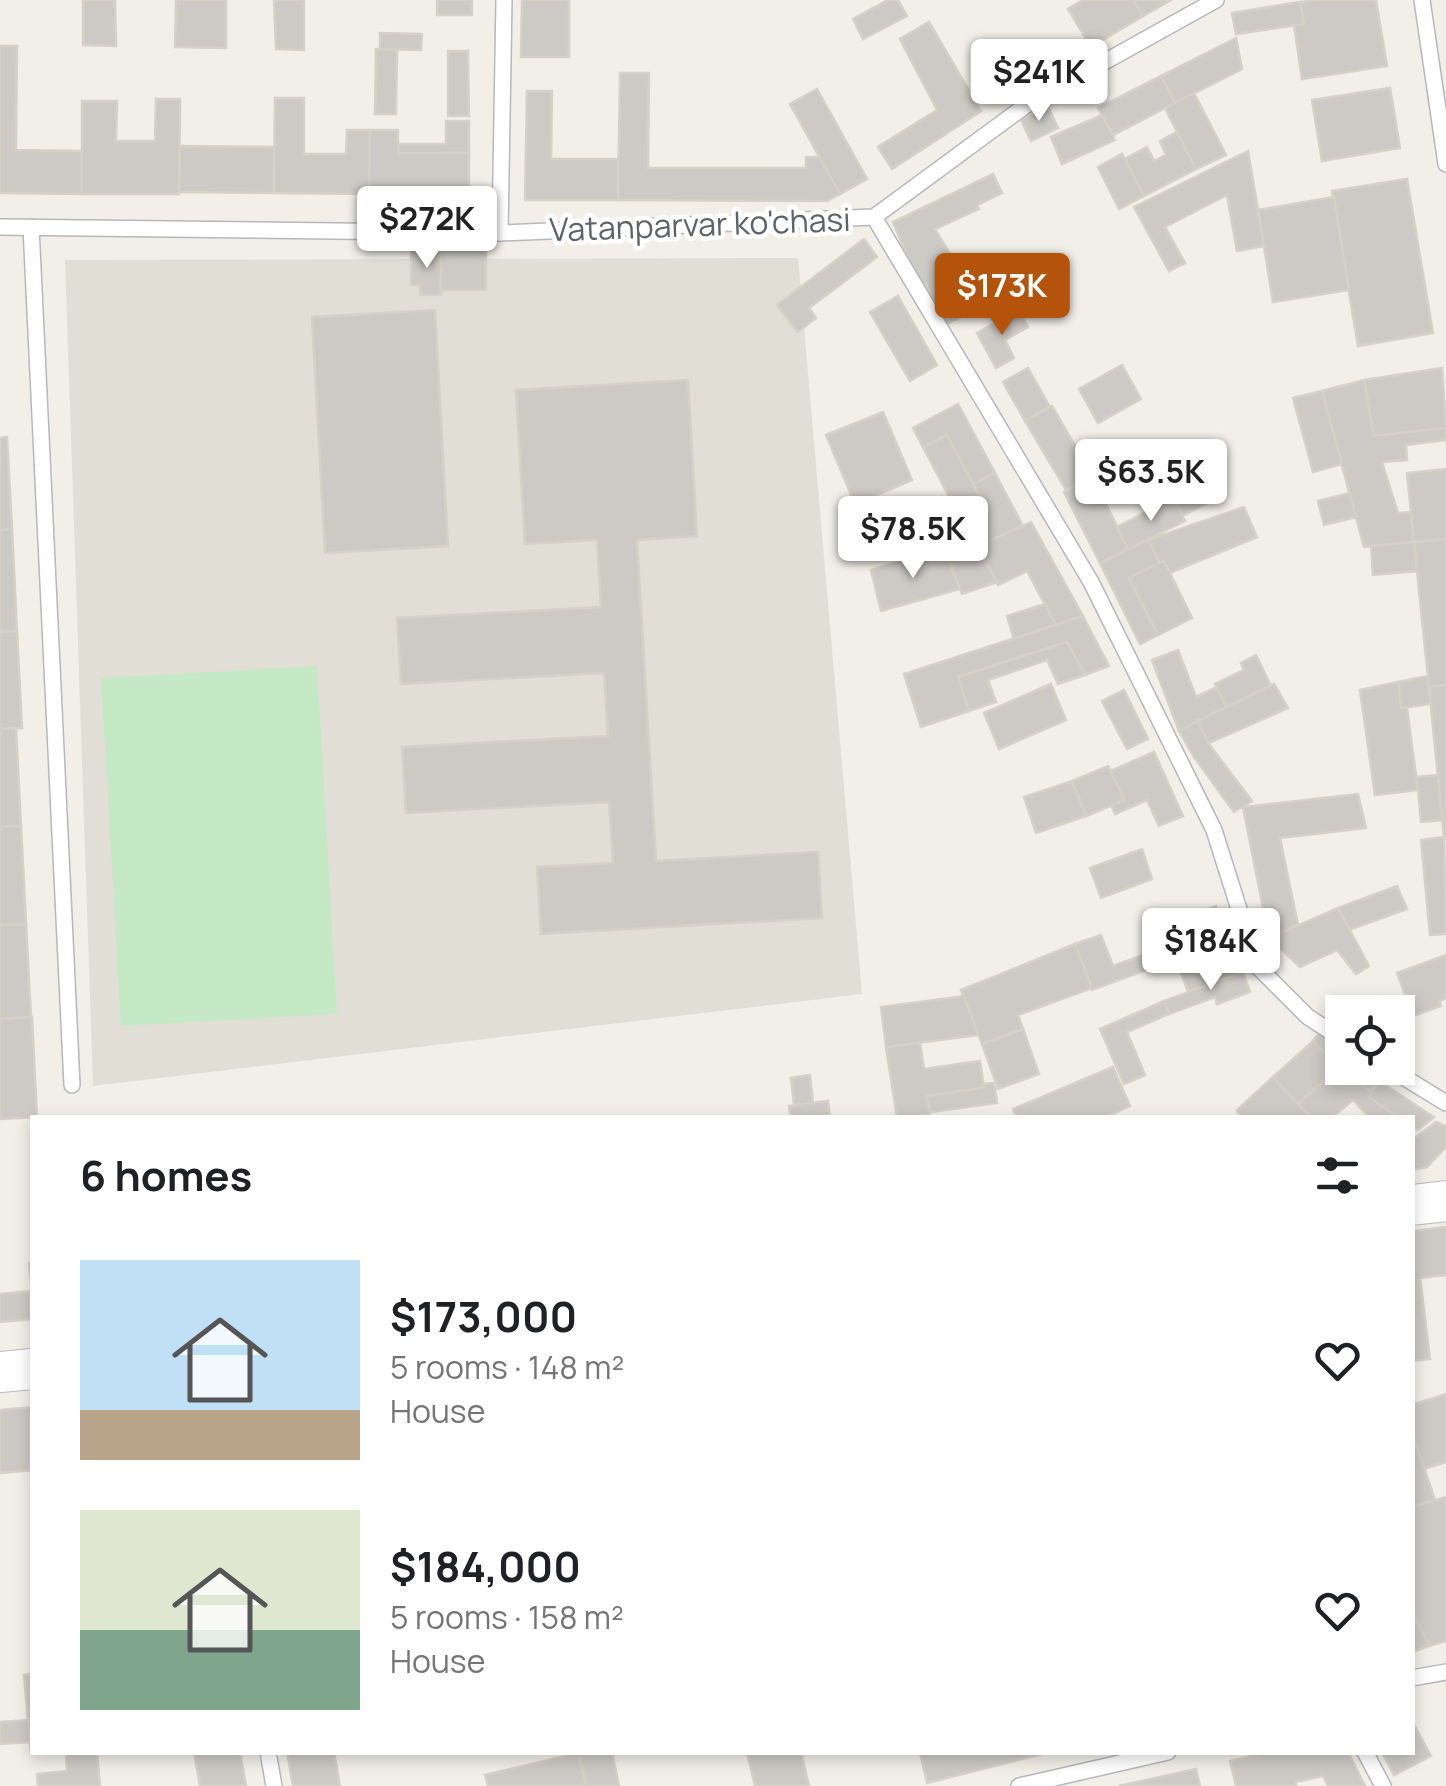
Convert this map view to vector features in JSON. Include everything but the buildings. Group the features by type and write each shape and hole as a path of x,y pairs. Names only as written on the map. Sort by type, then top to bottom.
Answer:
{"street":[{"path":"1415,1205 1446,1201"},
{"path":"0,1372 30,1369"}],"lane":[{"path":"500,232 504,0"},
{"name":"Vatanparvar ko'chasi","path":"0,226 500,232 874,217 1025,106 1216,0"},
{"path":"1422,0 1446,164"},
{"path":"874,217 1091,582 1214,830 1257,966 1308,1017 1325,1028"},
{"path":"31,227 72,1085"},
{"path":"1415,1084 1446,1103"},
{"path":"1415,1677 1446,1672"},
{"path":"269,1755 274,1786"},
{"path":"1019,1786 1100,1778 1160,1755"},
{"path":"1366,1755 1383,1786"}],"shaded area":[{"path":"798,258 862,994 93,1086 65,260"}],"green space":[{"path":"317,666 337,1014 121,1026 101,678"}]}
